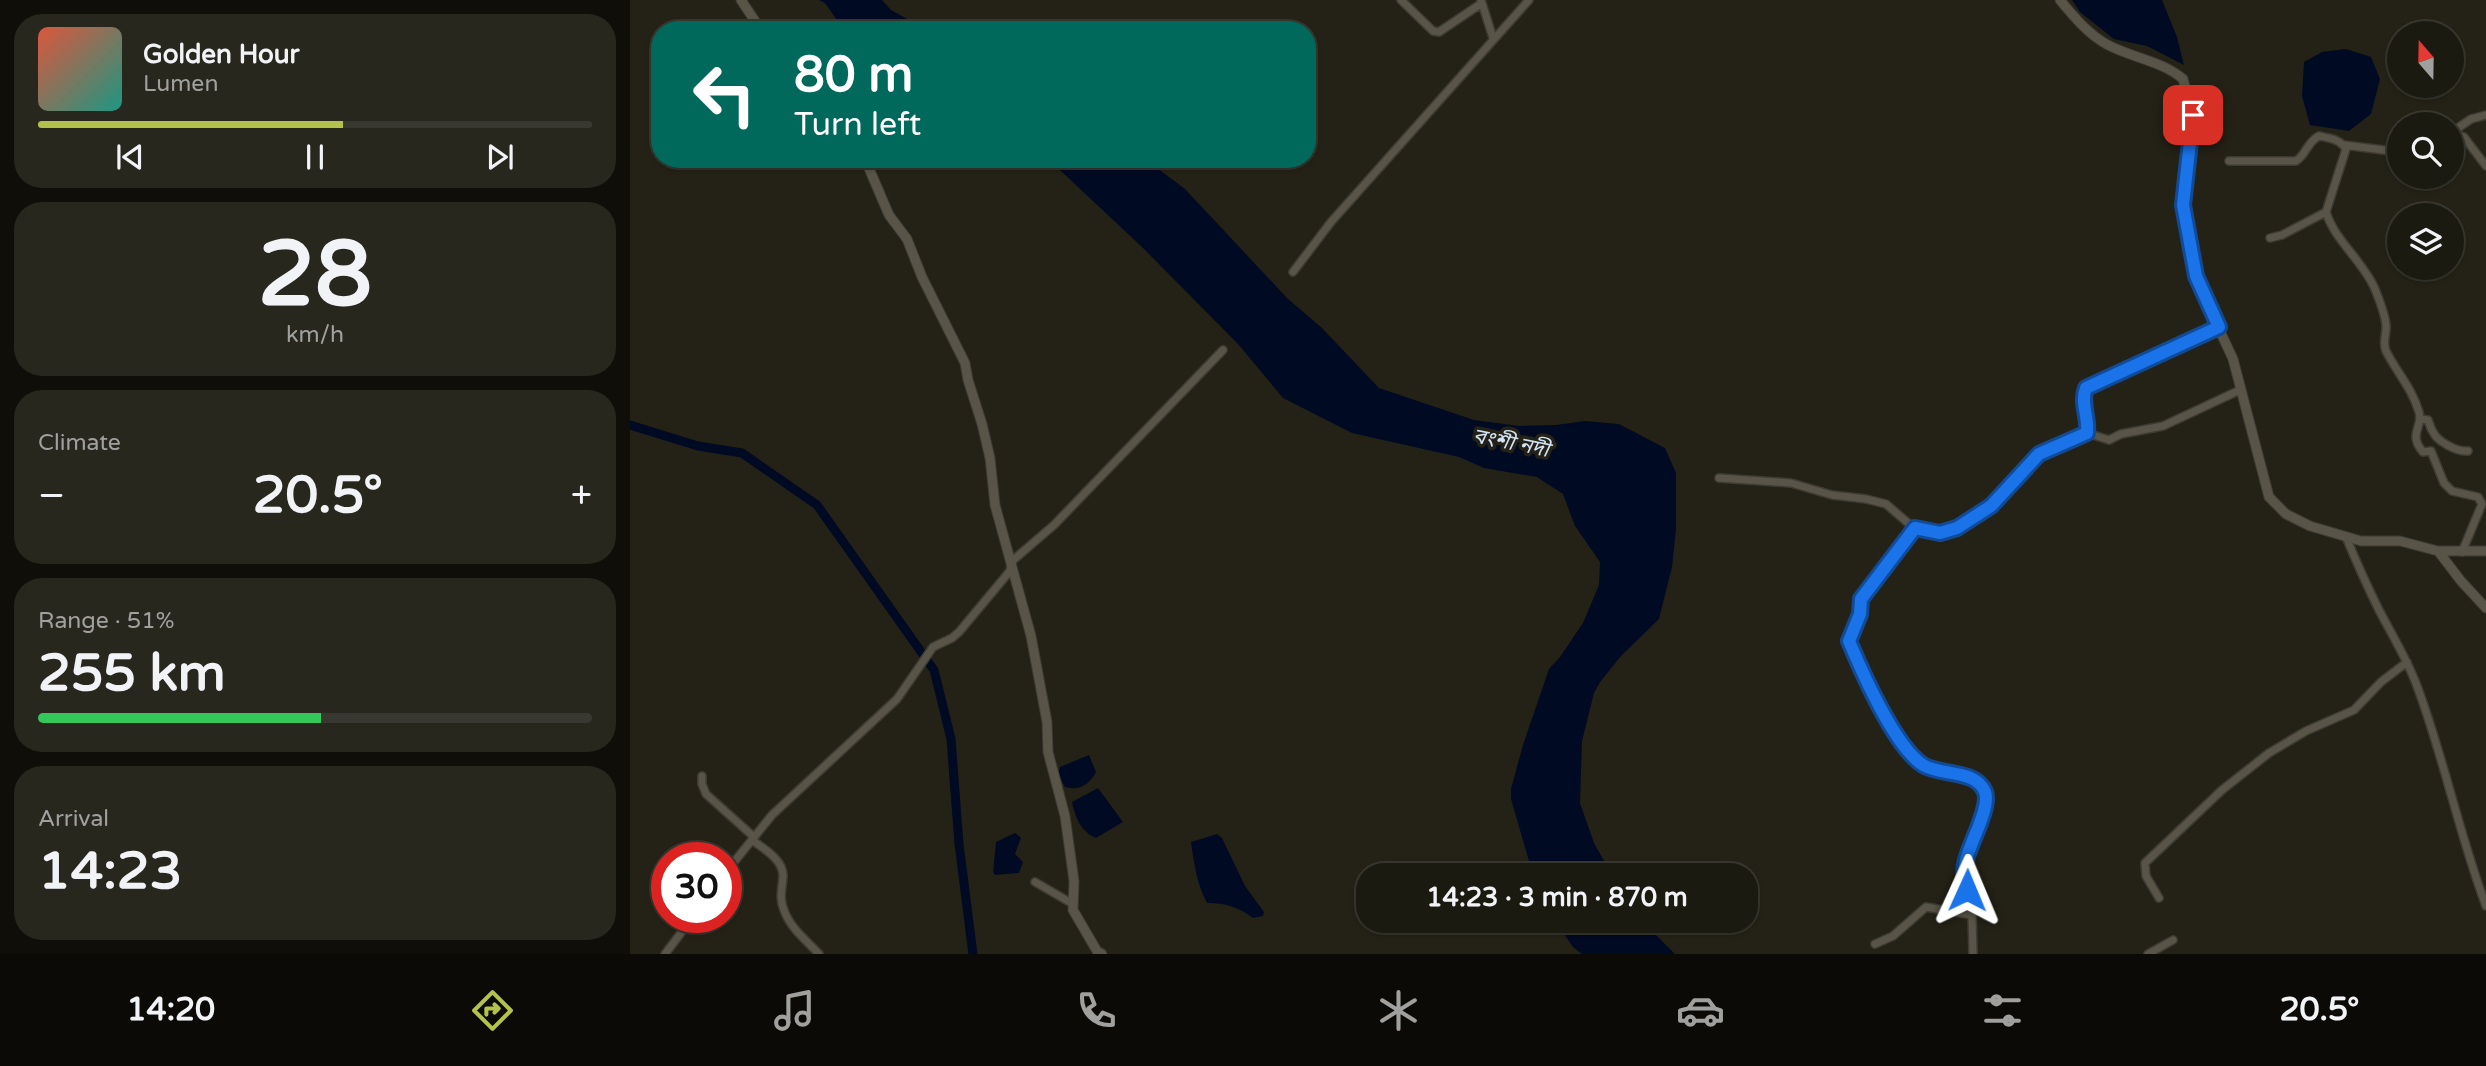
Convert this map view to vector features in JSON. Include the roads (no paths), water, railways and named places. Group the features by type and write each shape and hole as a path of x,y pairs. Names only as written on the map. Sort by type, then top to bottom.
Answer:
{"street":[{"path":"741,0 755,21"},
{"path":"1401,0 1433,32 1439,32 1482,1 1493,38"},
{"path":"1293,272 1331,222 1493,38 1530,0"},
{"path":"2060,0 2079,22 2106,44 2160,65 2183,79 2193,115 2183,205 2187,233 2196,276 2233,359 2269,497 2286,514 2310,526 2361,541 2400,541 2438,551 2486,551"},
{"path":"2464,124 2486,115"},
{"path":"2229,161 2296,161 2301,159 2312,139 2319,136 2338,140 2344,145 2387,150"},
{"path":"2464,138 2486,166"},
{"path":"2344,145 2346,149 2326,212 2333,229 2349,247 2375,288 2386,325 2386,350 2406,380 2420,419 2416,433 2419,447 2423,452 2431,451 2444,483 2452,491 2478,497 2482,504 2462,552"},
{"path":"869,168 889,215 907,239 922,277 965,363 990,457 995,505 1031,636 1047,722 1048,752 1065,816 1074,881 1073,910 1080,926 1102,954"},
{"path":"2270,238 2282,236 2326,212"},
{"path":"2087,433 2089,423 2084,399 2086,388 2219,327"},
{"path":"742,852 772,815 897,699 928,652 959,632 1010,571 1012,561 1054,525 1223,350"},
{"path":"1719,478 1791,483 1832,495 1866,499 1886,504 1915,528 1940,533 1957,528 1991,506 2039,454 2087,433 2109,440 2121,434 2158,428 2240,390"},
{"path":"2420,419 2428,420 2434,434 2451,448 2468,451"},
{"path":"1915,528 1861,599 1860,614 1849,641 1881,708 1909,752 1924,766 1978,783 1985,793 1985,804 1965,863 1964,874 1972,915 1973,954"},
{"path":"2346,537 2407,662 2444,765 2486,906"},
{"path":"2438,551 2486,608"},
{"path":"2158,898 2146,876 2145,863 2173,836 2222,790 2269,753 2306,731 2354,709 2381,682 2407,662"},
{"path":"702,776 706,794 775,858 784,873 780,895 784,912 797,932 819,954"},
{"path":"1035,882 1073,904"},
{"path":"1875,944 1893,936 1926,907 1972,915"},
{"path":"665,954 681,933"},
{"path":"2148,954 2173,940"}],"water":[{"path":"819,0 882,0 891,10 911,21 838,21 825,3"},
{"path":"2072,0 2162,0 2177,37 2184,65 2147,46 2114,39 2080,12"},
{"path":"2346,49 2371,57 2380,79 2371,114 2349,131 2310,125 2302,96 2304,62 2322,52"},
{"name":"বংশী নদী","path":"1056,168 1157,168 1185,189 1288,299 1322,328 1379,388 1474,420 1519,426 1585,421 1619,424 1665,448 1676,473 1676,529 1672,567 1659,619 1621,656 1600,682 1594,693 1582,741 1580,803 1594,843 1605,863 1530,863 1511,799 1511,789 1523,745 1549,669 1583,623 1599,585 1600,562 1575,526 1563,494 1537,477 1484,468 1459,457 1352,433 1283,398 1238,344 1143,248"},
{"path":"1089,755 1096,772 1093,777 1087,784 1079,787 1065,787 1058,774 1060,767"},
{"path":"1098,788 1123,822 1096,838 1086,832 1079,823 1072,802"},
{"path":"1015,833 1021,838 1015,854 1023,862 1019,873 995,875 996,842"},
{"path":"1217,834 1222,838 1245,886 1264,912 1263,916 1253,918 1232,906 1207,903 1198,881 1191,842"},
{"path":"1563,933 1654,933 1675,954 1582,954"}],"waterway":[{"path":"630,425 698,446 742,453 817,505 934,670 951,739 959,844 973,954"}]}
